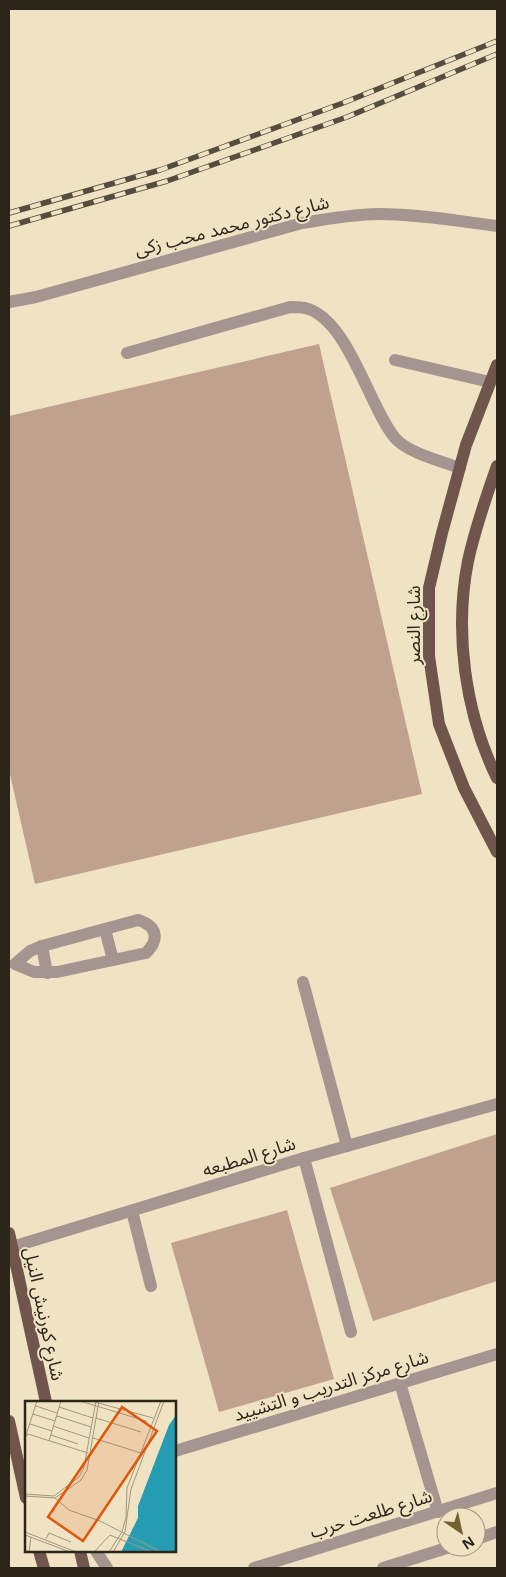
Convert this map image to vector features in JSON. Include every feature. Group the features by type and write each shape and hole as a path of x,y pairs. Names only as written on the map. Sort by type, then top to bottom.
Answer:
{"main road":[{"name":"شارع النصر","path":"497,365 466,445 429,588 429,656 439,724 464,788 497,852"},
{"path":"497,466 478,521 468,562 463,605 463,648 468,691 479,733 497,778"},
{"name":"شارع كورنيش النيل","path":"9,1233 46,1401"},
{"path":"9,1421 25,1493"},
{"path":"39,1552 44,1568"},
{"path":"80,1552 84,1568"}],"street":[{"name":"شارع دكتور محمد محب زكى","path":"9,302 36,297 284,228 322,220 379,214 497,226"},
{"path":"127,353 290,307 306,308 320,315 332,327 350,353 395,438 408,449 460,468"},
{"path":"394,360 490,382"},
{"path":"138,920 147,923 153,929 155,938 153,946 146,953 47,973 34,972 12,965 30,951 42,946 138,920"},
{"path":"104,929 113,960"},
{"path":"42,946 47,973"},
{"path":"302,982 347,1146"},
{"name":"شارع المطبعه","path":"12,1247 304,1158 497,1104"},
{"path":"304,1158 351,1332"},
{"path":"132,1211 151,1286"},
{"name":"شارع مركز التدريب و التشييد","path":"176,1452 497,1354"},
{"path":"400,1384 437,1507"},
{"name":"شارع طلعت حرب","path":"454,1507 497,1493"},
{"name":"شارع طلعت حرب","path":"254,1568 436,1513"},
{"path":"383,1568 436,1551"},
{"path":"97,1552 107,1568"}],"building":[{"path":"319,344 422,794 35,884 9,770 9,416"},
{"path":"497,1134 497,1281 373,1321 330,1188"},
{"path":"287,1210 334,1379 219,1412 171,1243"}],"railway":[{"path":"9,213 160,170 343,103 497,41"},
{"path":"9,226 167,181 347,117 497,54"}]}
